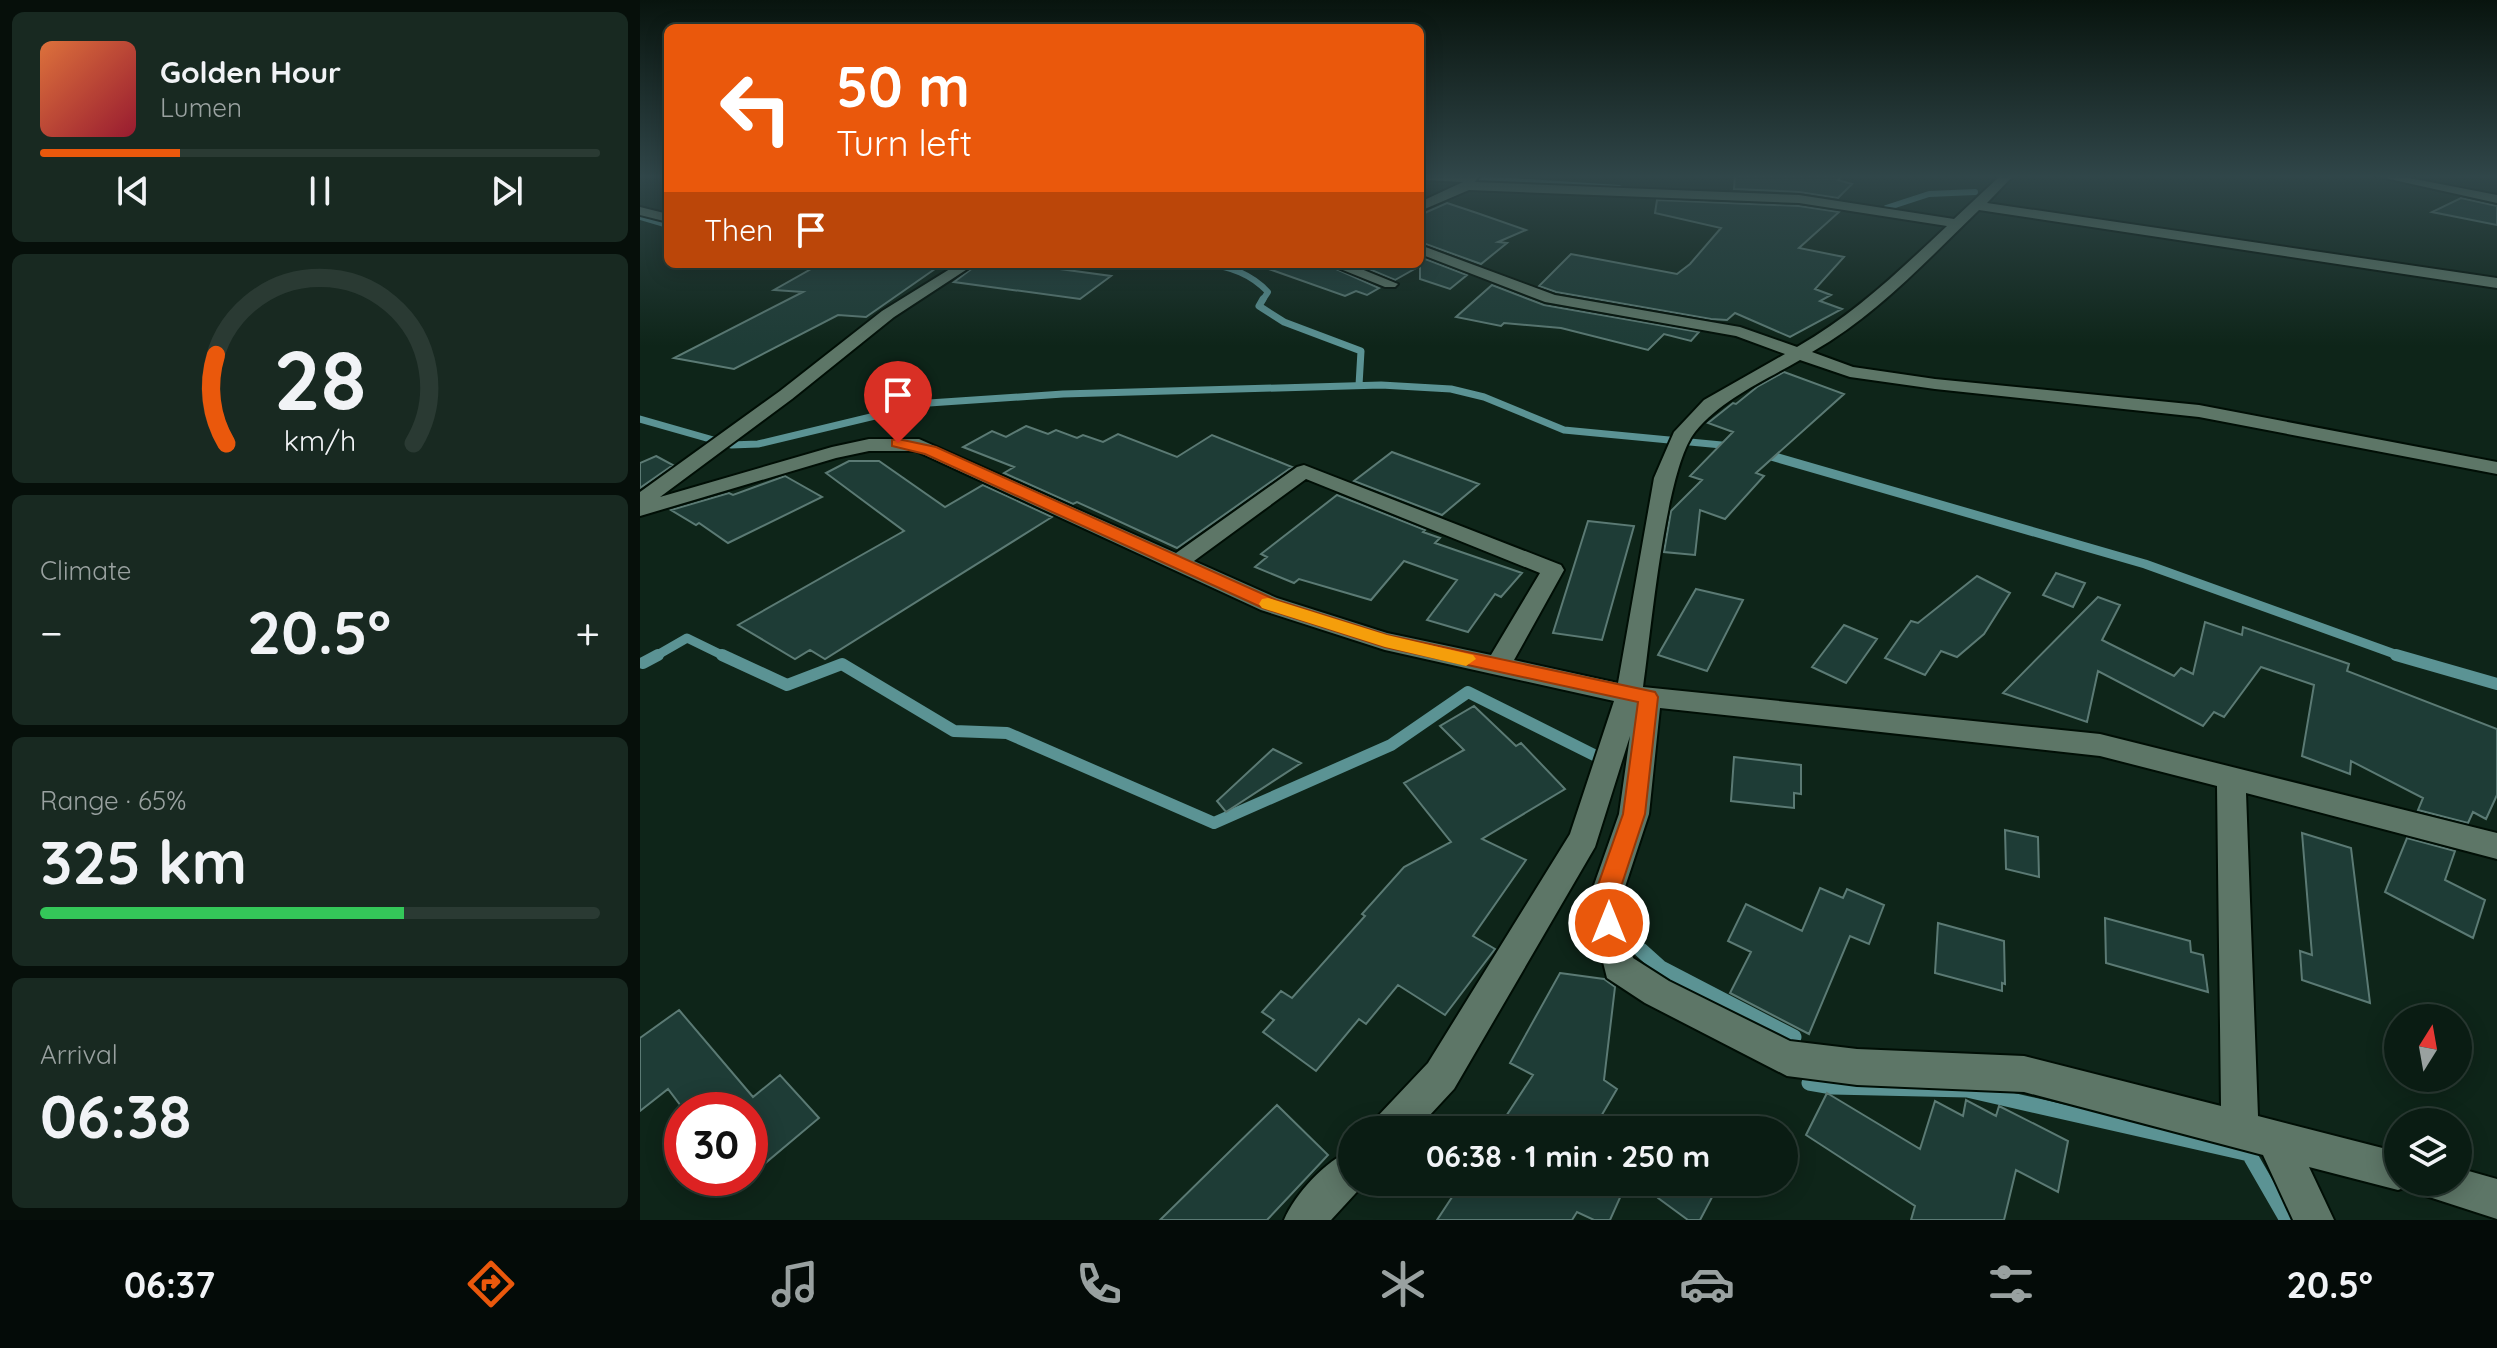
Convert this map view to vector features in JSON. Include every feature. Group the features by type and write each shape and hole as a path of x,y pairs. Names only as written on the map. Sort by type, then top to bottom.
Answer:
{"street":[{"path":"1945,233 1872,305 1844,327 1711,404 1681,440 1664,478 1639,696 1634,814 1604,902 1619,967 1657,992 1787,1058 1857,1067 2024,1074 2384,1167"},
{"path":"2161,233 2497,283"},
{"path":"1424,251 1551,299 1740,332 1850,372 1935,384 2199,411 2497,468"},
{"path":"640,502 749,423 888,314 962,268"},
{"path":"1346,268 1390,284"},
{"path":"640,510 832,453 898,443 930,450 1269,604 1385,641 1639,696 2100,745 2497,846"},
{"path":"1178,562 1304,471 1553,570 1497,667"},
{"path":"1403,1116 1441,1076 1584,838 1639,696"},
{"path":"2231,779 2258,1135 2314,1220"},
{"path":"1304,1220 1338,1184"},
{"path":"2472,1192 2497,1199"}],"building":[{"path":"1424,233 1519,233 1498,242 1507,243 1481,264 1424,243"},
{"path":"1717,233 1816,233 1799,248 1844,257 1815,289 1831,295 1820,301 1842,309 1790,337 1735,313 1727,320 1711,319 1556,292 1539,286 1571,254 1677,274"},
{"path":"1424,259 1467,275 1450,289 1420,279"},
{"path":"813,268 936,268 866,317 838,315 734,369 674,358 803,292 774,290"},
{"path":"973,268 1052,268 1111,276 1080,299 954,282"},
{"path":"1266,268 1334,268 1379,288 1367,295 1356,291 1345,296"},
{"path":"1366,268 1416,268 1395,280"},
{"path":"1492,285 1544,305 1699,332 1691,341 1664,334 1648,350 1561,328 1504,323 1501,326 1456,317"},
{"path":"1784,372 1844,394 1756,473 1764,476 1725,519 1700,510 1695,555 1664,552 1671,511 1702,480 1690,476 1733,432 1708,423 1733,403 1736,404 1757,387"},
{"path":"1026,426 1048,434 1056,430 1077,438 1083,435 1103,442 1118,434 1177,457 1212,435 1292,467 1177,548 1077,502 1073,504 1004,473 1014,467 963,447 992,431 1006,437"},
{"path":"1392,452 1479,484 1442,515 1354,481"},
{"path":"656,456 673,465 640,488 640,463"},
{"path":"849,461 879,461 945,507 983,485 1052,517 825,659 810,650 795,659 738,625 904,531 826,473"},
{"path":"785,476 822,497 728,543 699,523 696,525 671,510 729,493 733,495"},
{"path":"1337,495 1425,530 1423,532 1440,538 1435,543 1522,573 1501,597 1495,594 1468,632 1427,620 1457,580 1404,561 1371,600 1299,579 1294,583 1255,567 1267,557 1261,554"},
{"path":"1588,521 1634,526 1602,640 1553,633"},
{"path":"2056,573 2085,583 2073,607 2043,595"},
{"path":"1977,576 2010,593 1984,634 1957,657 1941,651 1925,675 1885,658 1911,621 1918,623"},
{"path":"1696,589 1743,600 1707,671 1658,655"},
{"path":"2098,597 2120,605 2102,640 2174,676 2181,668 2193,674 2205,622 2242,635 2243,627 2349,664 2347,671 2497,729 2497,795 2486,819 2473,812 2468,823 2418,810 2423,798 2351,761 2350,774 2302,756 2314,685 2261,667 2224,717 2214,712 2203,726 2098,671 2087,722 2003,693"},
{"path":"1844,625 1877,639 1846,683 1812,667"},
{"path":"1474,706 1516,746 1521,743 1565,789 1482,839 1526,860 1473,936 1495,949 1445,1015 1398,985 1366,1024 1359,1019 1316,1071 1263,1032 1274,1020 1262,1012 1281,991 1292,998 1404,867 1451,842 1404,783 1464,750 1440,726"},
{"path":"1273,749 1301,763 1226,812 1217,801"},
{"path":"1734,757 1801,765 1801,794 1794,793 1794,808 1731,801"},
{"path":"2005,830 2038,837 2039,877 2006,869"},
{"path":"2302,833 2351,848 2370,1003 2302,980 2300,951 2312,955"},
{"path":"2407,838 2455,851 2445,880 2485,900 2473,938 2385,892"},
{"path":"1820,888 1843,898 1847,889 1884,905 1869,944 1850,936 1809,1034 1730,993 1751,952 1728,941 1746,904 1802,931"},
{"path":"2105,918 2190,941 2191,952 2203,955 2208,992 2106,963"},
{"path":"1938,923 2004,941 2005,984 2002,983 2002,991 1935,973"},
{"path":"1560,973 1604,979 1615,987 1604,1080 1617,1089 1601,1116 1506,1116 1533,1075 1510,1063"},
{"path":"679,1010 749,1092 670,1092 668,1089 640,1111 640,1038"},
{"path":"780,1075 819,1118 768,1161 768,1092 759,1092"},
{"path":"1827,1093 1920,1149 1935,1101 1963,1116 1966,1100 1996,1116 1999,1106 2068,1141 2058,1192 2016,1170 2004,1220 1911,1220 1915,1206 1806,1135"},
{"path":"1277,1105 1328,1155 1267,1220 1160,1220"},
{"path":"1453,1196 1621,1196 1610,1220 1594,1220 1577,1212 1572,1220 1437,1220"},
{"path":"1713,1196 1700,1220 1688,1220 1658,1198"}],"waterway":[{"path":"1227,268 1255,280 1268,292 1262,301"},
{"path":"1263,299 1259,306 1284,322 1361,351 1359,385"},
{"path":"640,419 731,445 758,444 929,403 1063,394 1381,385 1451,389 1484,397 1564,430 1732,446"},
{"path":"1763,454 1777,458"},
{"path":"1771,456 1777,458"},
{"path":"1777,458 2145,564 2403,657"},
{"path":"654,657 687,638 726,657"},
{"path":"643,663 658,655"},
{"path":"722,655 787,685 842,664 954,731 1007,733 1214,823 1391,745 1468,692 1598,757"},
{"path":"2396,655 2497,684"},
{"path":"1641,950 1661,968 1794,1037"},
{"path":"1809,1083 1832,1087 1967,1090 2249,1154 2287,1220"}],"slow traffic":[{"path":"1268,604 1385,641 1466,659"}],"route":[{"path":"898,443 919,445 1269,604 1385,641 1648,697 1634,814 1604,902 1609,923"}]}
